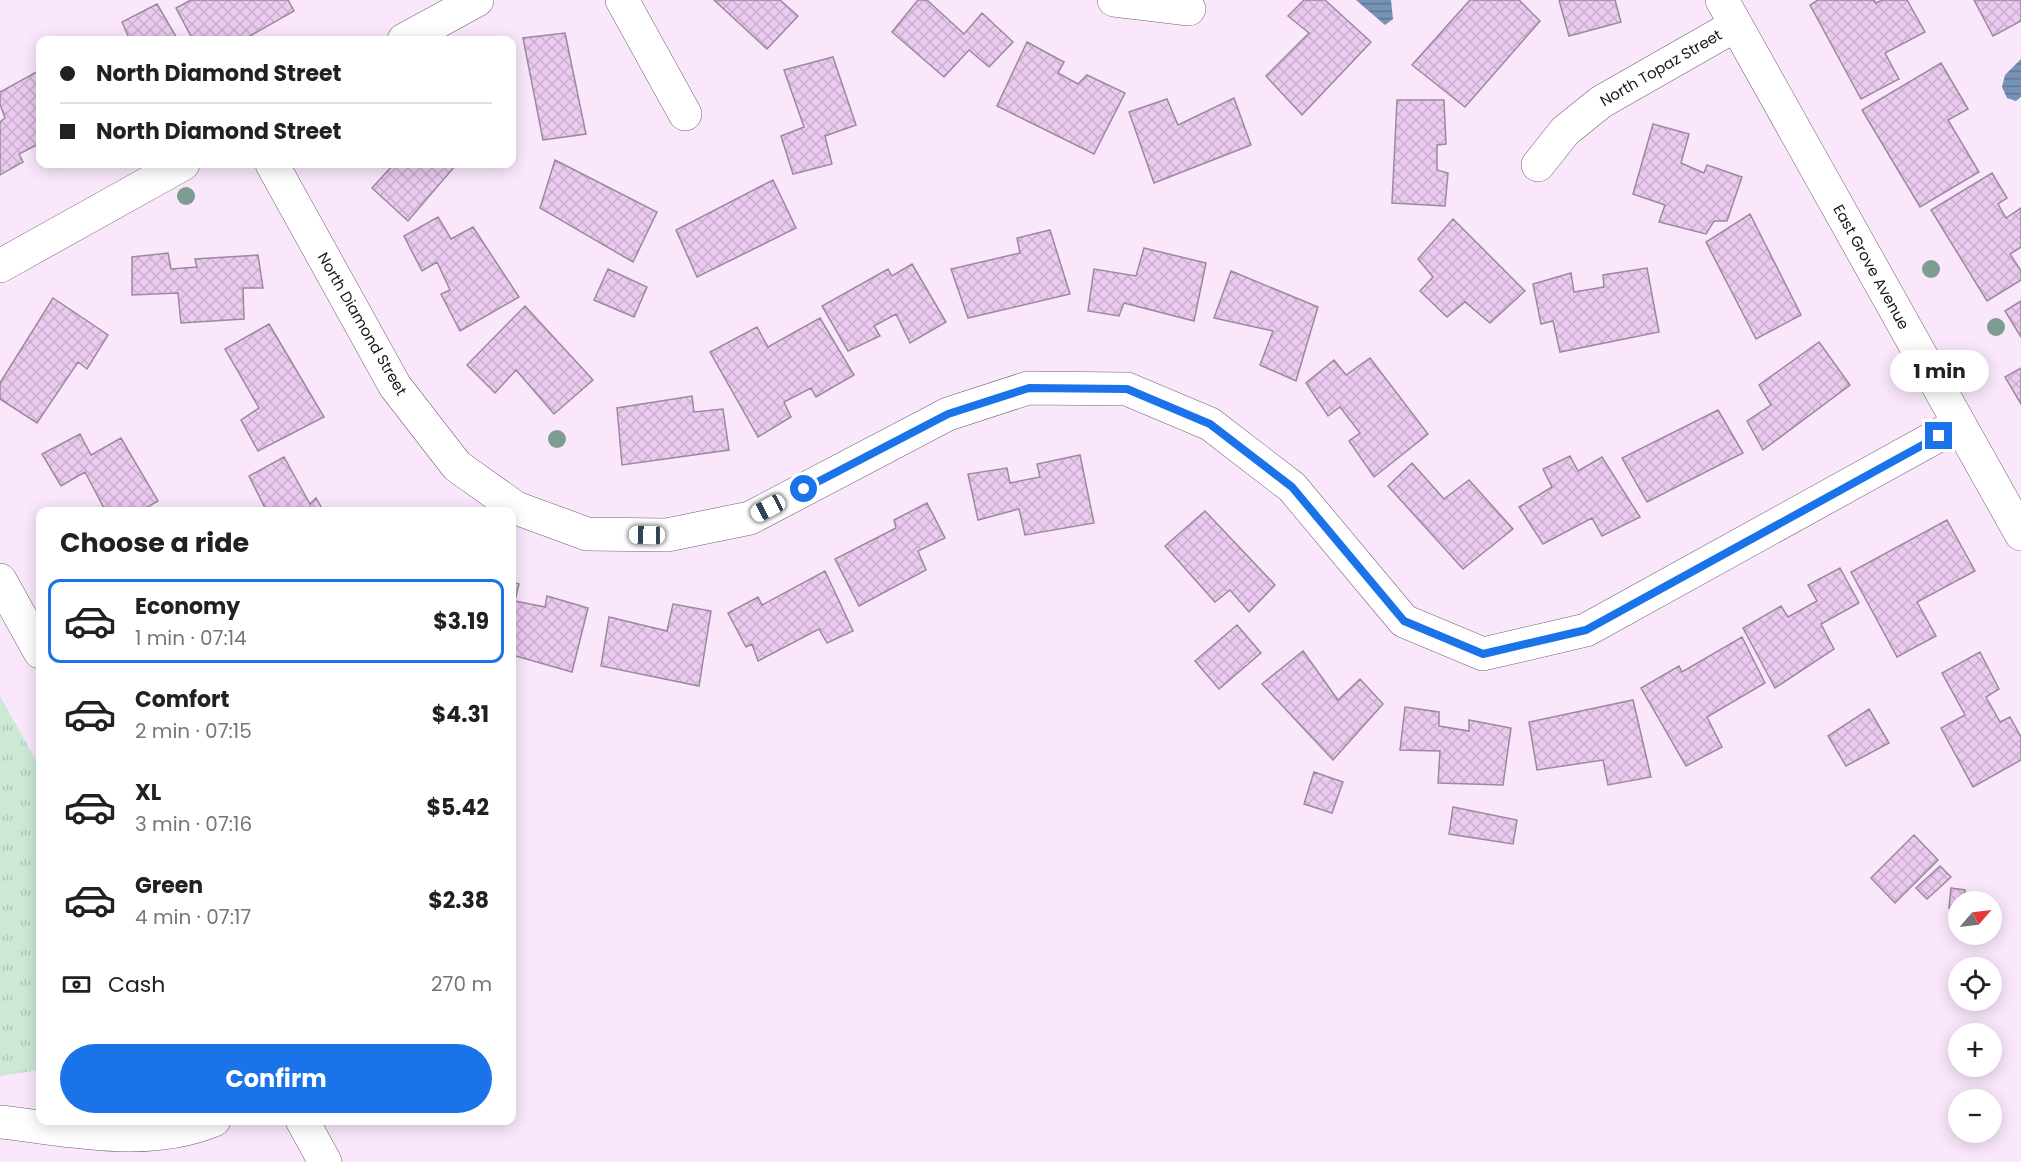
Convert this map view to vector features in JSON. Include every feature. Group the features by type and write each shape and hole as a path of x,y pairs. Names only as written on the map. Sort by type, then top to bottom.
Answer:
{"street":[{"path":"411,36 477,0"},
{"path":"622,0 685,114"},
{"path":"1114,0 1189,9"},
{"name":"North Topaz Street","path":"1538,165 1565,131 1601,102 1729,12"},
{"name":"East Grove Avenue","path":"1729,12 2021,534"},
{"path":"0,266 176,168"},
{"name":"North Diamond Street","path":"274,168 395,386 457,466 515,507"},
{"name":"North Diamond Street","path":"516,508 587,534 667,535 750,518 948,414 1029,388 1127,389 1210,424 1292,487 1404,621 1483,654 1586,630 1959,424"},
{"path":"0,580 36,645"},
{"path":"0,1122 145,1136 189,1131 203,1125"},
{"path":"305,1125 325,1162"}],"green space":[{"path":"0,696 36,761 36,1071 0,1076"}],"water":[{"path":"1356,0 1391,0 1393,19 1385,25"},
{"path":"2021,59 2021,97 2016,101 2007,98 2002,87 2005,75"}],"building":[{"path":"191,0 288,0 294,11 250,36 191,36 176,8"},
{"path":"714,0 780,0 798,16 767,49"},
{"path":"918,0 927,0 964,34 982,13 1013,42 989,67 969,50 944,77 892,32"},
{"path":"1304,0 1325,0 1371,42 1302,115 1266,76 1309,33 1288,16"},
{"path":"1470,0 1519,0 1540,21 1465,107 1412,65"},
{"path":"1559,0 1615,0 1621,22 1569,36"},
{"path":"1818,0 1874,0 1876,3 1882,0 1907,0 1925,32 1885,53 1899,79 1861,99 1810,5"},
{"path":"1974,0 2021,0 2021,21 1993,36"},
{"path":"157,4 176,36 128,36 122,22"},
{"path":"565,33 586,134 543,140 523,38"},
{"path":"1027,42 1064,62 1058,73 1078,84 1087,75 1125,93 1094,154 997,106"},
{"path":"833,57 856,125 825,136 832,164 793,174 781,136 804,127 784,70"},
{"path":"1941,63 1968,109 1948,120 1979,172 1920,207 1862,110"},
{"path":"36,72 36,145 19,154 23,162 0,175 0,122 5,118 0,104 0,92"},
{"path":"1234,98 1251,145 1154,183 1129,112 1167,99 1178,125"},
{"path":"1397,100 1444,100 1446,144 1437,145 1437,170 1448,173 1445,206 1392,203"},
{"path":"1653,124 1689,134 1681,163 1704,173 1707,165 1742,177 1727,221 1714,221 1706,234 1659,222 1665,205 1633,194"},
{"path":"555,160 657,212 633,262 540,208"},
{"path":"390,168 453,168 408,221 372,188"},
{"path":"1992,173 2007,198 1998,204 2006,218 2021,208 2021,247 2010,254 2021,271 2021,280 1987,301 1931,210"},
{"path":"773,180 796,228 697,277 676,230"},
{"path":"1750,214 1801,315 1756,339 1706,242"},
{"path":"438,217 451,239 473,227 519,297 460,331 441,294 450,290 437,262 422,271 404,236"},
{"path":"1453,219 1525,291 1490,323 1465,302 1447,317 1420,291 1433,277 1418,259"},
{"path":"1050,230 1070,294 968,318 951,269 1020,253 1017,238"},
{"path":"1144,248 1206,263 1194,321 1124,303 1119,316 1088,311 1094,269 1136,276"},
{"path":"168,253 171,269 197,267 195,259 258,255 263,288 243,288 244,319 181,323 178,293 132,295 132,257"},
{"path":"912,264 946,322 910,343 896,314 874,326 880,336 848,351 822,306 888,269 892,276"},
{"path":"1647,268 1659,332 1560,352 1553,321 1541,324 1533,284 1571,273 1574,292 1604,287 1603,275"},
{"path":"608,269 647,287 634,317 594,300"},
{"path":"1231,271 1318,307 1296,381 1260,365 1273,331 1214,318"},
{"path":"53,298 108,335 87,369 78,362 37,423 0,399 0,383"},
{"path":"2021,301 2021,337 2005,311"},
{"path":"525,306 593,380 554,414 516,370 495,393 467,365"},
{"path":"820,318 854,375 816,397 811,388 784,402 791,417 758,437 710,352 757,327 768,347"},
{"path":"269,324 324,417 258,451 241,420 259,408 225,349"},
{"path":"1819,342 1850,385 1763,450 1747,421 1771,405 1759,385"},
{"path":"1370,358 1428,434 1374,477 1349,441 1360,433 1340,407 1328,416 1306,383 1334,360 1346,375"},
{"path":"2021,368 2021,404 2005,377"},
{"path":"692,396 694,412 723,409 729,450 622,465 617,408"},
{"path":"1718,410 1743,453 1647,502 1622,458"},
{"path":"80,434 91,455 121,438 158,501 148,507 103,507 85,472 61,486 42,454"},
{"path":"1080,455 1094,523 1025,535 1019,509 978,520 968,474 1007,468 1010,483 1040,477 1037,464"},
{"path":"1570,456 1578,471 1602,457 1640,517 1602,536 1592,518 1543,544 1519,507 1552,487 1543,469"},
{"path":"284,457 310,504 316,498 321,507 264,507 249,476"},
{"path":"1412,463 1444,499 1469,480 1513,529 1463,569 1388,486"},
{"path":"927,503 945,538 918,551 926,570 859,606 835,559 896,528 894,520"},
{"path":"1205,511 1275,585 1249,612 1230,590 1215,602 1165,546"},
{"path":"1947,520 1975,571 1917,602 1936,636 1897,657 1851,572"},
{"path":"1840,568 1859,603 1821,624 1834,649 1775,688 1743,628 1781,606 1788,617 1817,601 1808,585"},
{"path":"825,571 853,631 827,643 819,629 758,661 752,644 746,647 728,613 758,597 762,605"},
{"path":"547,596 588,608 572,672 516,656 516,601 545,607"},
{"path":"673,604 711,611 699,686 601,666 609,617 667,631"},
{"path":"1237,625 1261,653 1219,689 1195,661"},
{"path":"1742,637 1765,683 1707,717 1722,747 1686,766 1641,688 1679,666 1682,672"},
{"path":"1303,651 1338,700 1360,679 1383,704 1333,760 1262,684"},
{"path":"1980,652 1999,689 1986,697 2000,722 2010,717 2021,737 2021,760 1973,787 1941,728 1965,715 1942,673"},
{"path":"1633,700 1651,777 1608,785 1603,760 1537,770 1529,722"},
{"path":"1405,707 1439,712 1439,726 1469,731 1469,720 1511,728 1503,785 1438,783 1440,751 1400,750"},
{"path":"1869,709 1889,743 1846,766 1828,736"},
{"path":"1314,772 1343,782 1332,813 1304,804"},
{"path":"1453,807 1517,820 1513,844 1449,834"},
{"path":"1914,835 1938,860 1895,903 1871,878"},
{"path":"1940,866 1951,877 1927,899 1916,888"},
{"path":"1951,888 1965,890 1965,891 1951,891"}],"route":[{"path":"804,489 948,414 1029,388 1127,389 1210,424 1292,487 1404,621 1483,654 1586,630 1939,436"}]}
